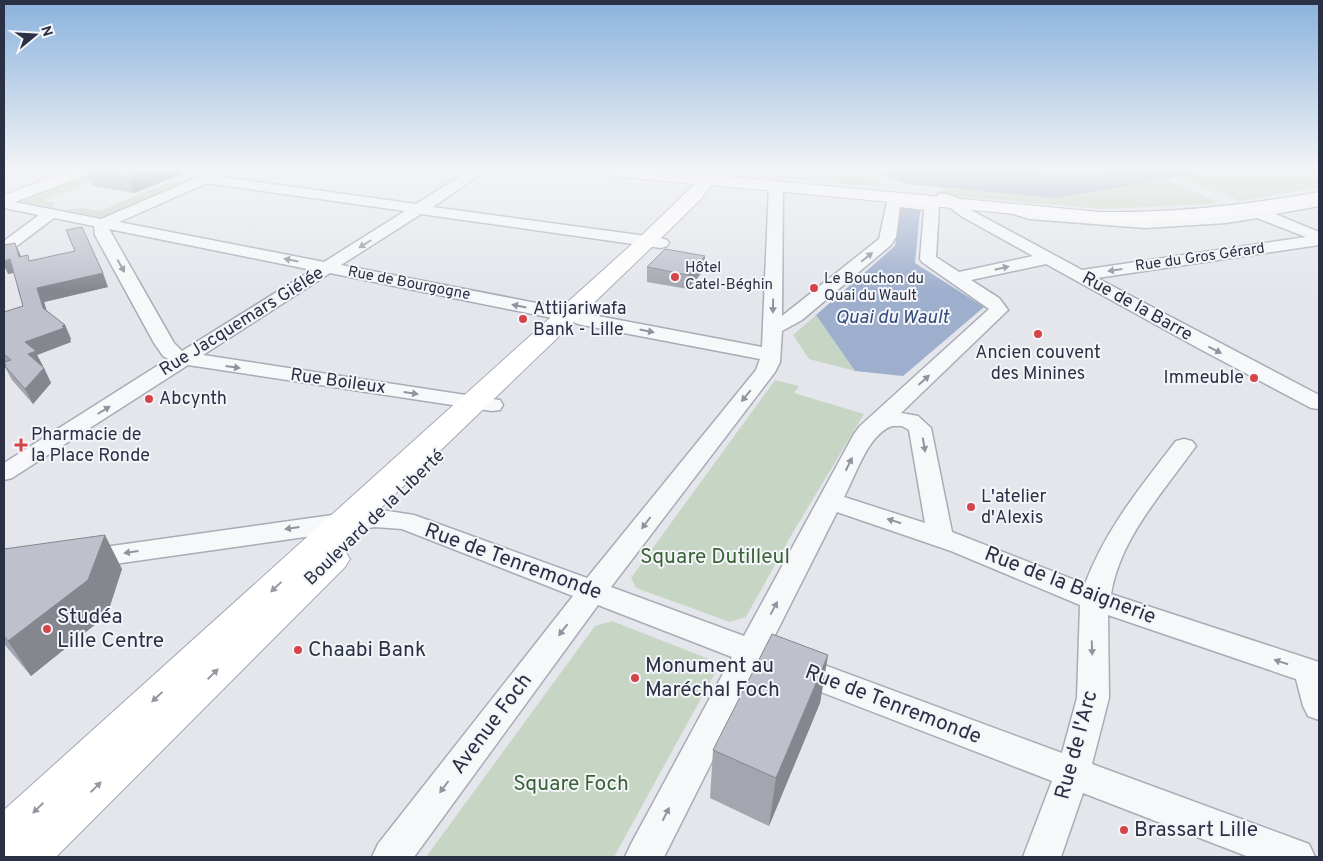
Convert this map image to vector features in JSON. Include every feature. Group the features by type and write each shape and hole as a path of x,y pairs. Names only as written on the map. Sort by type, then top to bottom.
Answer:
{"main road":[{"name":"Boulevard de la Liberté","path":"24,857 361,520 654,242 682,210"},
{"path":"1026,210 1129,218 1194,216 1241,210"},
{"path":"1088,210 1122,212 1186,210"},
{"name":"Boulevard de la Liberté","path":"4,840 361,520"}],"street":[{"name":"Rue de Bourgogne","path":"35,210 770,355"},
{"path":"133,210 104,223 101,227 103,235 164,343 173,354 185,359"},
{"name":"Rue Jacquemars Giélée","path":"4,474 418,210"},
{"path":"428,210 654,242"},
{"path":"593,592 765,372 770,355 773,329 776,210"},
{"path":"773,329 795,316 885,242 888,237 893,210"},
{"path":"644,857 862,440 875,425 998,313 998,308 992,302 928,259 932,210"},
{"name":"Rue de la Barre","path":"966,210 1205,344 1319,403"},
{"path":"1253,210 1319,239"},
{"path":"4,248 50,214"},
{"name":"Rue du Gros Gérard","path":"1081,276 1319,239"},
{"path":"956,278 1049,258"},
{"name":"Rue Boileux","path":"185,359 483,404"},
{"path":"875,425 888,420 900,419 910,421 920,428 940,537"},
{"name":"Rue de l'Arc","path":"1042,857 1072,773 1093,698 1092,648 1094,599 1103,569 1137,512 1184,446"},
{"name":"Rue de la Baignerie","path":"831,501 940,537 1094,599 1314,672 1319,706"},
{"name":"Rue de Tenremonde","path":"63,562 361,520 405,521 1296,857"},
{"name":"Avenue Foch","path":"391,857 593,592"}],"green space":[{"path":"65,210 95,210 123,210 105,218"},
{"path":"816,315 855,371 809,359 793,335"},
{"name":"Square Dutilleul","path":"775,380 799,386 794,393 864,414 792,534 746,617 730,622 636,588 631,578"},
{"name":"Square Foch","path":"612,621 709,659 715,673 614,857 426,857 595,626"}],"water":[{"name":"Quai du Wault","path":"901,210 920,211 915,263 984,307 903,376 855,371 816,315 895,246"}],"building":[{"path":"82,227 103,273 37,288 43,308 65,325 62,326 64,328 25,342 36,351 28,354 44,368 25,389 4,365 6,365 4,362 11,360 4,354 4,312 23,306 10,259 4,261 4,245 15,243 19,257 28,255 29,261 75,251 66,230"},
{"path":"665,249 705,256 688,275 647,267"},
{"path":"105,535 88,580 8,641 4,636 4,549"},
{"path":"772,634 828,655 776,778 713,750"}],"place":[{"name":"Hôtel Catel-Béghin","path":"675,277"},
{"name":"Le Bouchon du Quai du Wault","path":"814,288"},
{"name":"Attijariwafa Bank - Lille","path":"523,319"},
{"name":"Ancien couvent des Minines","path":"1038,334"},
{"name":"Immeuble","path":"1254,378"},
{"name":"Abcynth","path":"149,399"},
{"name":"Pharmacie de la Place Ronde","path":"21,445"},
{"name":"L'atelier d'Alexis","path":"971,507"},
{"name":"Studéa Lille Centre","path":"47,629"},
{"name":"Chaabi Bank","path":"298,650"},
{"name":"Monument au Maréchal Foch","path":"635,678"},
{"name":"Brassart Lille","path":"1124,830"}]}
